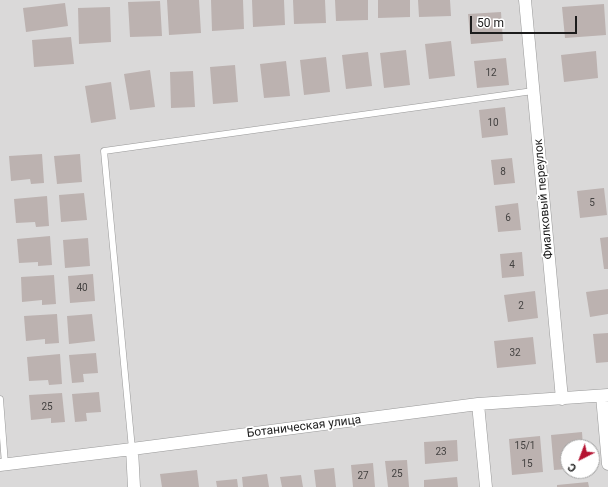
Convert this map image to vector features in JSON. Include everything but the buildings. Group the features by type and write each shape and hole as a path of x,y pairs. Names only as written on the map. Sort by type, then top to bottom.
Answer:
{"street":[{"name":"Фиалковый переулок","path":"525,0 562,399"},
{"name":"Ботаническая улица","path":"3,464 132,449 478,404 605,396"},
{"path":"605,396 608,464"},
{"path":"478,404 486,487"},
{"path":"132,449 134,487"}],"lane":[{"path":"132,449 104,151 533,91"},
{"path":"0,399 3,464"}],"shaded area":[{"path":"0,0 608,0 608,487 0,487"}]}
